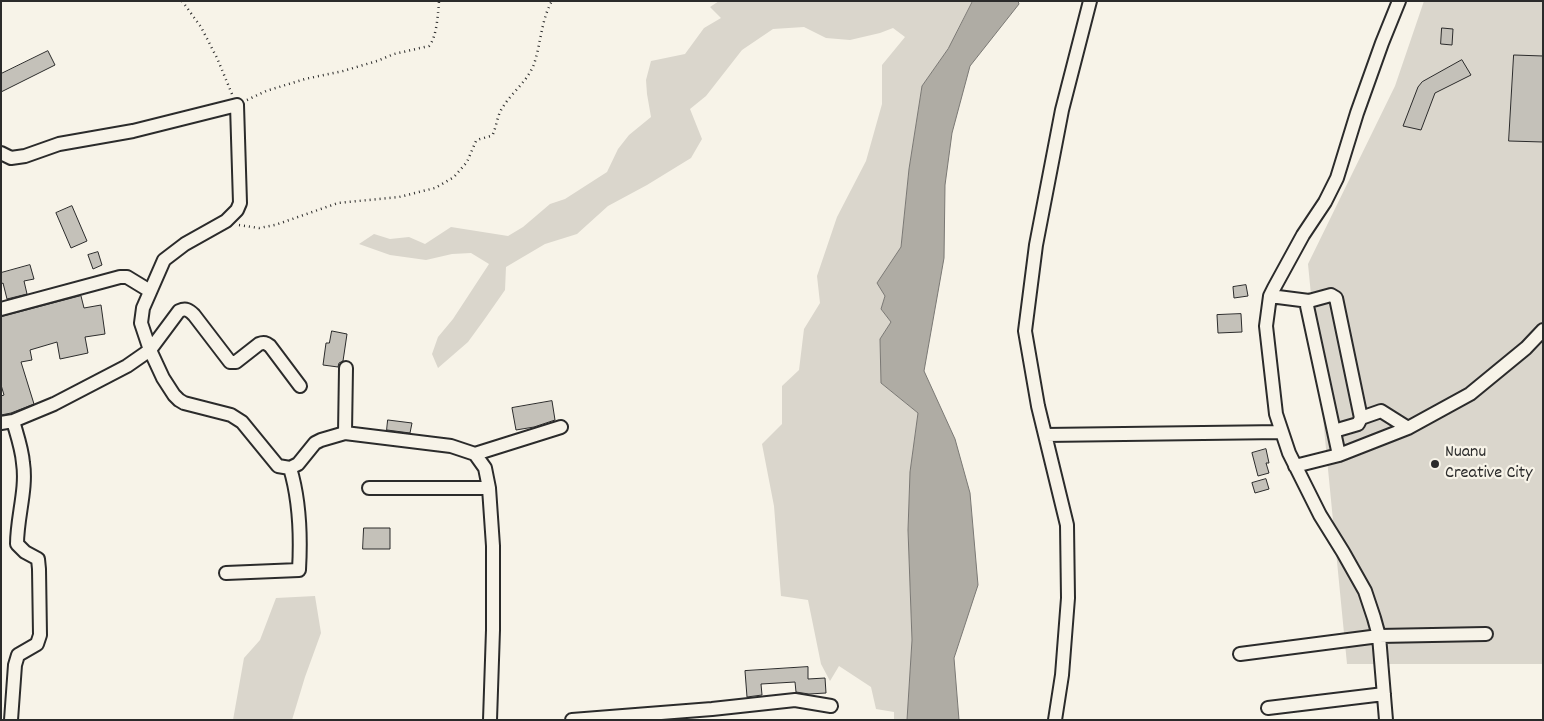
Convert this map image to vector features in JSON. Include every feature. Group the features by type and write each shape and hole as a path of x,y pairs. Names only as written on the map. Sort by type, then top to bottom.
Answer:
{"street":[{"path":"1055,720 1062,675 1068,598 1067,524 1038,406 1025,331 1038,236 1062,110 1090,1"},
{"path":"1386,720 1379,636 1374,618 1365,591 1320,515 1289,453 1276,414 1266,326 1270,296 1337,178 1360,104 1399,1"},
{"path":"1,153 12,158 25,156 59,144 133,131 237,105 240,203 237,210 226,222 184,244 170,254 161,265 150,291 143,308 141,323 162,378 174,395 184,403 231,415 242,422 278,466 290,468 298,464 315,444 321,440 345,433 451,446 475,454 561,428"},
{"path":"1,309 120,277 127,277 150,291"},
{"path":"1270,296 1309,300 1331,295 1336,298 1361,418 1358,424 1334,431"},
{"path":"1309,300 1307,306 1339,455"},
{"path":"11,720 15,665 18,655 37,644 40,635 38,559 24,552 16,544 17,525 22,507 24,464 7,422 54,404 127,366 150,350 179,311 186,309 194,315 230,362 236,362 259,344 266,343 300,386"},
{"path":"1295,466 1339,455 1408,428 1470,394 1526,348 1543,330"},
{"path":"345,433 346,368"},
{"path":"1361,418 1381,411 1408,428"},
{"path":"1045,435 1282,432"},
{"path":"475,454 485,468 490,488 493,546 490,720"},
{"path":"226,573 299,570 300,539 296,489 290,468"},
{"path":"369,488 490,488"},
{"path":"1240,654 1379,636 1486,634"},
{"path":"1268,708 1384,694"},
{"path":"572,720 712,709 795,700 831,706"}],"path":[{"path":"182,1 202,28 237,105 266,91 312,77 343,71 394,54 430,46 435,35 439,1"},
{"path":"226,222 245,227 259,228 274,225 338,203 399,197 436,188 454,177 467,162 476,142 493,134 500,112 529,75 534,64 552,1"}],"shaded area":[{"path":"719,1 973,1 948,49 922,86 909,169 901,247 877,283 885,296 881,309 891,322 880,339 881,383 918,413 910,472 908,530 912,640 907,720 894,720 894,712 876,709 871,687 839,666 830,681 821,664 808,600 781,596 774,506 762,444 782,424 782,386 799,370 804,329 820,303 817,276 837,217 866,161 882,104 882,65 905,37 893,28 850,40 826,38 804,27 773,29 742,50 706,96 690,109 702,139 691,158 608,206 577,234 545,244 506,267 505,290 468,342 438,368 432,354 438,337 453,319 489,264 471,253 452,254 426,260 390,255 359,244 374,234 390,239 409,237 425,244 451,227 508,236 523,227 550,204 565,199 607,172 618,149 629,135 651,117 646,80 651,61 685,54 704,28 721,18 710,7"},
{"path":"973,1 1018,1 1019,4 970,66 952,133 945,185 944,258 924,371 955,439 970,493 978,585 954,658 959,720 907,720 912,640 908,530 910,472 918,413 881,383 880,339 891,322 881,309 885,296 877,283 901,247 909,169 922,86 948,49"},
{"name":"Nuanu Creative City","path":"1424,1 1543,1 1543,664 1347,664 1308,264 1395,86"},
{"path":"315,596 321,633 292,720 233,720 244,658 260,640 276,598"}],"building":[{"path":"1442,28 1453,29 1452,45 1441,44"},
{"path":"48,51 55,65 1,92 1,74"},
{"path":"1514,55 1543,56 1543,142 1509,141"},
{"path":"1462,60 1471,75 1435,93 1421,130 1403,126 1418,87 1422,82"},
{"path":"72,206 87,241 71,248 56,213"},
{"path":"98,252 102,265 93,269 88,255"},
{"path":"30,265 34,279 24,281 27,294 7,299 3,283 1,284 1,273"},
{"path":"1246,285 1248,296 1234,298 1233,287"},
{"path":"81,296 84,308 101,305 105,334 85,337 88,353 60,359 57,342 30,350 32,360 21,362 34,404 1,415 1,396 4,395 1,385 1,317"},
{"path":"1241,314 1242,332 1218,333 1217,315"},
{"path":"332,331 347,334 343,361 339,363 338,367 323,365 326,343 329,343"},
{"path":"552,401 555,420 534,427 516,430 512,408"},
{"path":"388,420 412,423 410,433 387,430"},
{"path":"1266,449 1269,463 1266,463 1269,473 1258,476 1252,453"},
{"path":"1266,479 1269,489 1255,493 1252,483"},
{"path":"364,528 390,528 390,549 363,549"},
{"path":"808,667 808,679 825,678 826,693 809,694 796,692 795,682 761,684 762,695 747,697 745,671"}],"place":[{"name":"Nuanu Creative City","path":"1435,464"}]}
